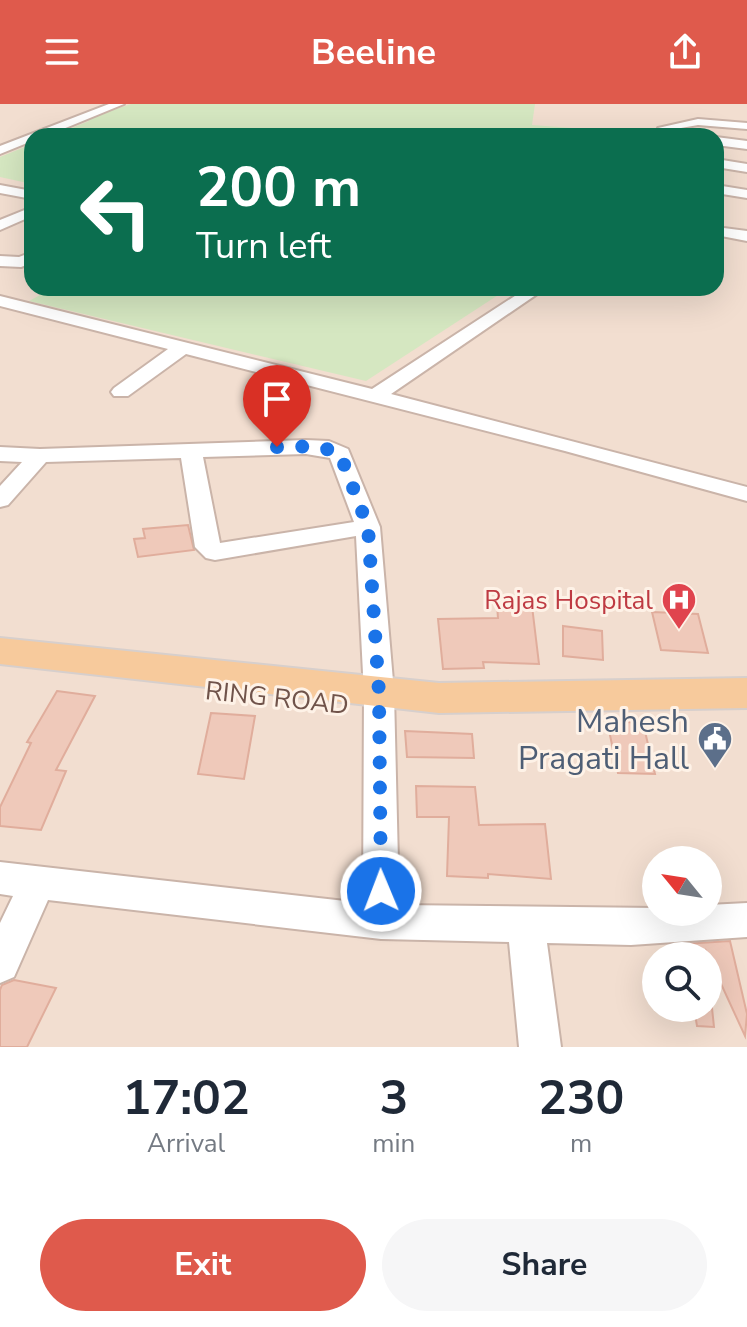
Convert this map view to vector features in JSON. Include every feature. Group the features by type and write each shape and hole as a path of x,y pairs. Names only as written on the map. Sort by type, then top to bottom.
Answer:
{"main road":[{"path":"0,651 378,700 747,693"},
{"name":"RING ROAD","path":"0,671 572,713 747,710"}],"street":[{"path":"56,128 119,104"},
{"path":"661,113 653,123 664,128 698,122 747,126"},
{"path":"0,150 24,141"},
{"path":"724,142 747,145"},
{"path":"724,164 747,168"},
{"path":"0,189 24,194"},
{"path":"724,190 747,194"},
{"path":"0,226 24,215"},
{"path":"724,232 747,236"},
{"path":"0,261 24,261"},
{"path":"373,397 526,296"},
{"path":"0,317 10,304 573,446 747,494"},
{"path":"121,392 182,348"},
{"path":"0,454 40,456 329,448 340,454 368,527 378,700 381,922"},
{"path":"191,450 208,547 215,552 368,527"},
{"path":"0,500 40,456"},
{"path":"0,878 381,922 631,927 747,920"},
{"path":"0,964 38,882"},
{"path":"526,923 540,1047"}],"shaded area":[{"path":"0,104 747,104 747,1047 0,1047"}],"green space":[{"path":"131,104 535,104 532,125 572,128 72,128 89,121 86,119"},
{"path":"24,147 24,182 0,177 0,157"},
{"path":"38,296 497,296 366,381 29,301"}],"building":[{"path":"188,525 194,550 138,557 134,539 145,538 143,529"},
{"path":"497,605 532,606 539,664 483,662 484,668 443,669 438,619 498,618"},
{"path":"652,612 698,614 708,653 661,650"},
{"path":"563,626 602,631 603,660 563,656"},
{"path":"57,691 95,696 56,770 66,771 41,830 0,826 0,807 31,743 27,742"},
{"path":"211,713 255,716 244,779 198,774"},
{"path":"607,721 643,723 655,774 618,773"},
{"path":"405,731 472,734 474,758 407,757"},
{"path":"416,786 475,787 479,825 545,824 551,879 488,874 488,878 447,876 449,817 417,817"},
{"path":"730,941 747,1014 745,1036 722,986 722,942 715,942"},
{"path":"14,980 56,988 27,1047 0,1047 0,990 2,985"},
{"path":"696,1022 713,1022 714,1027 697,1026"}],"place":[{"name":"Rajas Hospital","path":"679,631"},
{"name":"Mahesh Pragati Hall","path":"715,770"}],"route":[{"path":"277,447 329,448 340,454 368,527 379,693 381,891"}]}
